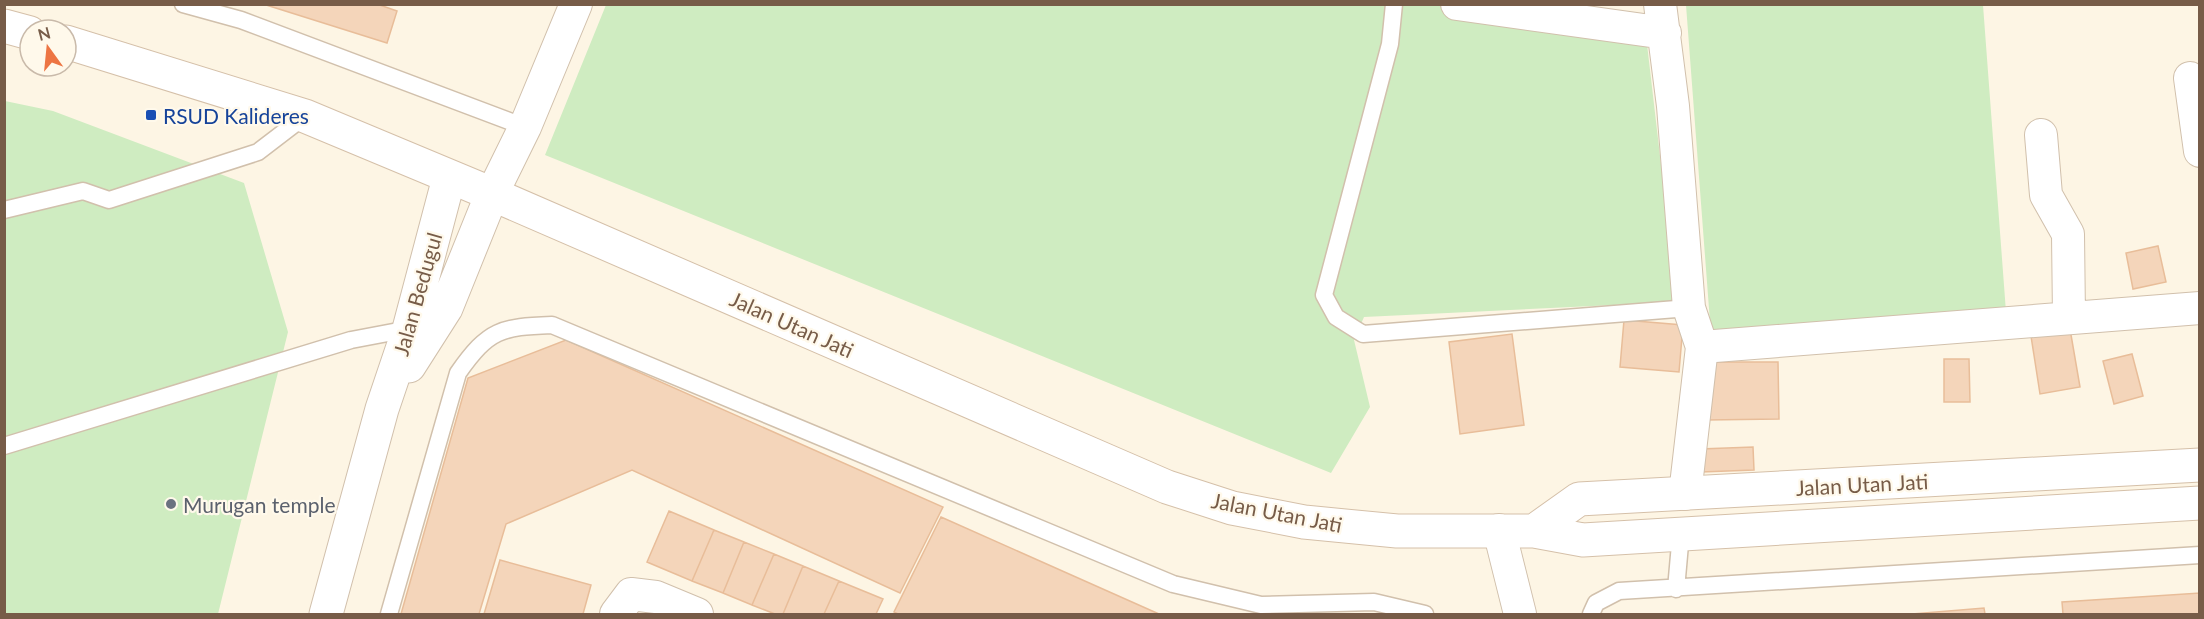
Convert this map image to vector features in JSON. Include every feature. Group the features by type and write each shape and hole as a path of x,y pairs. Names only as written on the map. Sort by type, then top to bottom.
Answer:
{"main road":[{"name":"Jalan Utan Jati","path":"78,46 305,117 492,194 1167,487 1232,508 1304,522 1397,531 1534,531 1583,540 2199,503"},
{"name":"Jalan Bedugul","path":"326,615 382,409 409,329 449,178"},
{"name":"Jalan Bedugul","path":"382,409 446,308 492,194"},
{"name":"Jalan Utan Jati","path":"1534,531 1579,499 2199,465"},
{"path":"1681,533 1685,494"}],"street":[{"path":"492,194 525,127 576,4"},
{"path":"1457,4 1662,19 1689,308 1702,347 1685,494"},
{"path":"2190,78 2199,151"},
{"path":"2042,135 2046,195 2068,234 2069,317"},
{"path":"1702,347 2199,308"},
{"path":"1499,530 1520,615"},
{"path":"623,604 656,597 697,615"}],"lane":[{"path":"183,4 241,20 525,127"},
{"path":"1394,4 1390,44 1324,295 1336,317 1363,334 1689,308"},
{"path":"4,210 83,191 109,200 258,152 305,117"},
{"path":"389,615 459,373 479,344 512,326 552,325 1173,584 1261,605 1374,602 1425,615"},
{"path":"4,446 351,340 409,329"},
{"path":"1677,589 1681,533"},
{"path":"1592,615 1596,603 1619,591 2199,555"}],"green space":[{"path":"606,5 1478,5 1645,27 1677,302 1364,317 1354,340 1370,407 1331,473 545,155"},
{"path":"1686,5 1983,5 2006,312 1711,335"},
{"path":"5,101 53,111 244,183 288,332 218,614 5,614"}],"building":[{"path":"263,4 377,4 397,11 387,43"},
{"path":"2158,246 2166,282 2133,289 2126,253"},
{"path":"1624,320 1683,325 1679,372 1620,367"},
{"path":"2070,329 2080,387 2040,394 2031,336"},
{"path":"1512,334 1524,425 1460,434 1449,342"},
{"path":"566,340 943,507 900,593 632,470 506,524 479,614 401,614 468,378"},
{"path":"2132,354 2143,396 2114,404 2103,361"},
{"path":"1944,359 1969,359 1970,402 1944,402"},
{"path":"1705,362 1778,362 1779,419 1706,420"},
{"path":"1753,447 1754,470 1701,472 1700,449"},
{"path":"669,511 714,530 692,581 647,562"},
{"path":"941,517 1159,614 898,614 894,612"},
{"path":"714,530 744,542 723,593 692,581"},
{"path":"744,542 774,554 752,605 723,593"},
{"path":"774,554 803,566 783,614 775,614 752,605"},
{"path":"500,560 591,585 583,614 484,614"},
{"path":"803,566 839,581 824,614 783,614"},
{"path":"839,581 883,599 876,614 824,614"},
{"path":"2200,593 2200,614 2063,614 2062,602"},
{"path":"1984,608 1985,614 1912,614"}],"place":[{"name":"RSUD Kalideres","path":"151,115"},
{"name":"Murugan temple","path":"171,504"}]}
